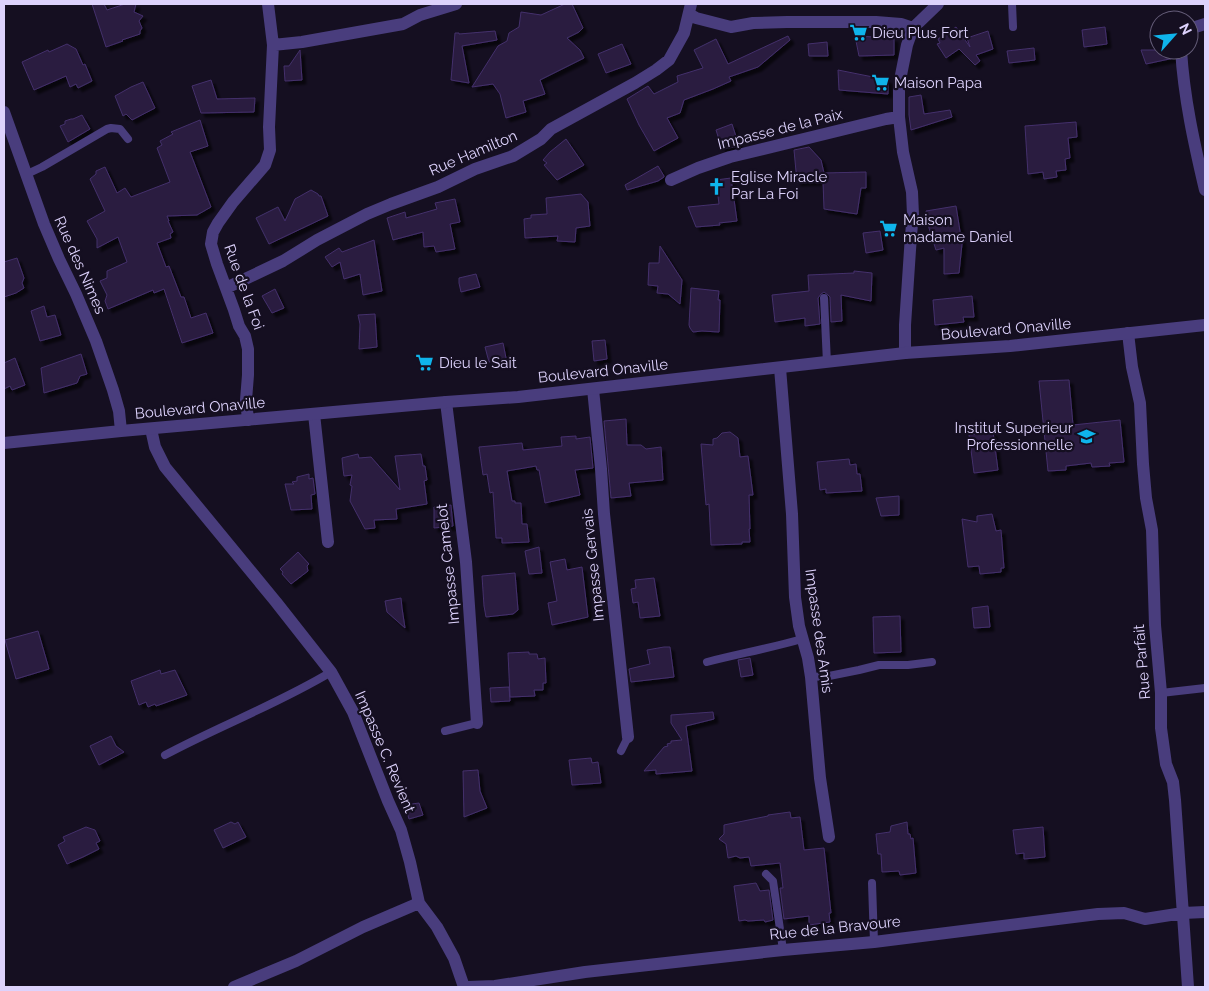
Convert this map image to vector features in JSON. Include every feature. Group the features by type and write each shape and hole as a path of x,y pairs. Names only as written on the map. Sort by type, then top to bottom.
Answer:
{"street":[{"name":"Rue de la Foi","path":"248,420 246,400 248,349 211,244 213,232 233,202 265,165 270,150 269,127 273,45 268,4"},
{"path":"273,45 302,42 403,24 420,15 456,4"},
{"path":"905,353 910,235 913,215 912,192 903,152 899,118 899,86 907,45 913,28 938,4"},
{"path":"690,9 696,18 731,27 753,23 876,22 901,24 913,28"},
{"name":"Rue Hamilton","path":"226,288 283,261 317,240 367,214 475,169 513,156 541,140 551,130 635,83 669,60 684,32 690,9"},
{"path":"1182,60 1187,105 1205,190"},
{"name":"Rue des Nimes","path":"4,112 34,197 99,349 120,411 120,431"},
{"name":"Impasse de la Paix","path":"671,180 714,162 744,153 886,119 899,118"},
{"name":"Boulevard Onaville","path":"4,443 150,428 518,397 905,353 1010,346 1205,325"},
{"name":"Rue Parfait","path":"1128,333 1132,367 1140,403 1146,498 1152,530 1154,625 1161,693 1161,728 1166,764 1173,782 1174,791 1188,987"},
{"name":"Impasse des Amis","path":"780,368 792,514 795,597 799,626 811,677 820,778 829,837"},
{"name":"Impasse Gervais","path":"592,388 628,737"},
{"name":"Impasse Camelot","path":"446,402 466,562 477,723"},
{"path":"314,414 328,542"},
{"name":"Impasse C. Revient","path":"150,428 165,467 331,672 353,712 401,830 419,903 454,958 466,987"},
{"path":"234,987 296,961 363,927 419,903"},
{"name":"Rue de la Bravoure","path":"466,987 495,987 586,972 812,946 838,946 874,942 1098,914 1124,913 1145,918 1205,912"}],"lane":[{"path":"1012,4 1013,27"},
{"path":"27,174 106,129 120,129 128,139"},
{"path":"824,298 827,363"},
{"path":"707,662 802,639"},
{"path":"811,677 829,676 879,665 908,665 932,662"},
{"path":"165,755 311,684 331,672"},
{"path":"1161,693 1205,688"},
{"path":"445,731 477,723"},
{"path":"621,751 628,737"},
{"path":"766,874 773,881 783,950"},
{"path":"872,883 874,942"}],"building":[{"path":"92,4 104,4 107,10 125,4 136,4 134,12 143,16 139,21 142,28 140,34 106,47"},
{"path":"565,4 572,4 583,28 567,38 580,50 584,58 540,80 545,94 523,101 526,112 506,118 500,94 493,84 472,87 498,46 507,41 509,33 519,27 521,12 541,15"},
{"path":"956,27 970,47 967,38 988,31 993,49 976,55 980,61 975,65 959,49 946,58 937,44 940,43 938,39"},
{"path":"1105,27 1107,44 1084,47 1082,30"},
{"path":"495,31 497,40 462,46 469,83 451,80 455,33"},
{"path":"788,36 790,40 758,67 729,77 731,81 684,100 680,113 667,118 678,138 654,151 627,99 648,86 654,94 678,82 677,76 703,68 694,50 716,39 728,64"},
{"path":"855,36 894,38 894,55 859,56"},
{"path":"827,42 828,56 809,56 808,44"},
{"path":"67,44 76,49 92,81 78,88 76,84 70,87 66,76 34,90 22,62"},
{"path":"622,44 631,64 606,73 598,54"},
{"path":"1034,48 1035,60 1009,63 1007,51"},
{"path":"300,50 302,80 285,81 284,66 289,66"},
{"path":"1141,50 1149,50 1149,60 1165,60 1146,64"},
{"path":"838,70 888,80 888,94 839,90"},
{"path":"211,80 217,99 255,98 254,112 201,113 192,86"},
{"path":"143,82 155,108 132,120 126,114 123,116 115,96"},
{"path":"921,95 924,114 950,110 952,117 911,130 909,97"},
{"path":"82,115 90,129 68,142 60,126 65,124 65,121"},
{"path":"200,120 208,146 190,152 211,207 197,215 167,216 173,232 170,234 171,238 157,243 166,267 169,266 181,297 184,297 191,318 206,313 213,333 182,343 164,289 154,293 153,290 108,309 105,301 107,295 100,281 107,278 107,271 127,262 118,237 97,248 97,239 87,221 105,211 90,179 96,174 96,171 105,167 117,193 125,188 131,197 170,182 157,148 162,145 160,141 173,134 171,132"},
{"path":"1076,122 1077,137 1068,138 1070,158 1065,159 1066,170 1056,171 1057,177 1044,179 1043,172 1028,174 1025,126"},
{"path":"732,124 739,146 722,149 716,130"},
{"path":"566,139 584,165 557,180 544,165 547,163 543,160"},
{"path":"809,147 821,160 824,173 866,172 866,188 861,188 857,214 824,209 823,181 797,182 794,150"},
{"path":"658,166 664,177 658,181 627,190 625,185"},
{"path":"731,178 737,221 696,227 688,207 719,204 716,180"},
{"path":"311,190 321,196 328,216 269,244 256,218 278,207 285,221 295,199"},
{"path":"581,194 588,202 590,226 576,228 575,242 557,241 558,236 525,238 524,219 531,218 531,215 547,214 546,198"},
{"path":"455,199 460,222 450,224 455,249 436,252 434,246 424,247 423,232 393,240 387,218 405,212 406,218 437,209 435,203"},
{"path":"956,206 962,244 959,273 944,274 944,248 936,250 926,211"},
{"path":"880,231 883,250 866,253 863,233"},
{"path":"374,240 382,291 363,295 360,274 344,279 340,262 332,267 325,257 339,248 342,252"},
{"path":"660,246 682,280 680,304 668,294 657,293 658,286 648,285 649,263 659,263"},
{"path":"17,258 24,278 22,283 24,288 4,297 4,262"},
{"path":"854,271 872,273 871,301 841,295 842,321 831,322 830,297 824,292 818,298 820,324 805,326 805,318 775,322 772,295 809,291 808,275 854,273"},
{"path":"476,274 480,287 461,292 459,278"},
{"path":"691,288 719,291 719,332 693,332 690,328"},
{"path":"275,289 284,308 272,313 262,296"},
{"path":"972,296 974,317 963,317 964,322 935,325 933,300"},
{"path":"44,306 47,317 55,315 61,335 40,341 31,311"},
{"path":"375,314 377,347 359,349 360,324 358,315"},
{"path":"605,340 607,359 594,361 592,341"},
{"path":"503,343 506,358 489,362 485,347"},
{"path":"81,354 87,374 80,376 77,383 44,393 41,368"},
{"path":"15,358 25,385 12,390 10,386 4,389 4,363"},
{"path":"1069,380 1073,425 1120,420 1124,462 1109,463 1110,466 1092,467 1091,463 1066,466 1066,470 1048,471 1039,381"},
{"path":"626,419 627,445 641,445 646,449 661,447 663,480 629,483 631,496 611,498 604,421"},
{"path":"730,432 738,438 740,457 748,456 753,495 749,495 750,542 711,545 709,504 706,505 701,444 713,445 713,439 722,433"},
{"path":"993,432 998,470 974,473 969,435"},
{"path":"576,436 576,439 590,437 593,468 575,470 580,495 545,503 539,470 537,470 536,466 507,471 512,501 521,503 522,524 527,524 529,542 502,543 502,538 496,538 493,492 490,493 487,474 483,475 479,447 522,443 523,450 562,446 561,437"},
{"path":"358,454 359,458 371,457 400,490 395,456 421,454 427,480 424,481 427,504 396,509 397,519 374,520 375,528 365,529 350,501 352,475 344,476 343,469 342,458"},
{"path":"849,459 850,465 856,464 857,474 860,474 862,491 826,493 826,489 820,490 817,462"},
{"path":"309,474 309,479 313,478 315,494 311,495 312,509 291,510 285,484 294,484 292,482 297,481 297,477"},
{"path":"899,496 899,515 881,516 876,498"},
{"path":"451,505 453,526 434,528 434,507"},
{"path":"992,514 996,531 1001,530 1004,568 1001,568 1001,572 980,574 979,566 968,567 962,519 977,522 977,516"},
{"path":"539,547 542,573 529,574 525,551"},
{"path":"298,552 309,564 307,566 308,571 291,584 280,569"},
{"path":"565,559 567,570 582,567 588,617 552,625 548,603 557,601 550,562"},
{"path":"515,573 518,610 513,614 486,617 482,576"},
{"path":"654,578 660,616 640,618 638,602 633,603 631,589 636,588 635,580"},
{"path":"401,598 405,628 387,612 385,601"},
{"path":"988,606 990,627 974,628 972,608"},
{"path":"900,616 901,652 874,653 873,617"},
{"path":"38,631 49,669 16,679 5,640"},
{"path":"670,647 674,677 631,682 629,669 650,664 647,650"},
{"path":"529,652 529,654 537,654 538,659 545,658 546,683 543,683 543,690 534,690 535,696 510,697 508,653"},
{"path":"750,658 753,675 741,677 738,660"},
{"path":"160,670 161,674 175,670 187,695 156,706 155,704 148,707 146,702 139,705 131,681"},
{"path":"509,687 510,701 491,702 490,688"},
{"path":"713,712 714,719 686,726 692,771 656,774 656,770 644,771 664,747 668,746 667,744 671,743 671,741 682,740 671,723 671,715"},
{"path":"111,736 116,746 124,752 99,765 90,746"},
{"path":"591,758 592,763 598,762 601,783 572,785 569,760"},
{"path":"478,770 480,791 487,808 464,817 463,771"},
{"path":"419,803 423,815 409,819 405,805"},
{"path":"790,812 791,818 800,817 804,850 824,848 831,913 829,913 830,922 809,925 809,916 784,919 780,888 783,888 780,863 751,866 749,857 740,858 736,856 728,858 726,844 719,839 724,834 724,825"},
{"path":"231,822 235,824 238,822 246,837 223,848 214,830"},
{"path":"907,822 908,834 910,834 911,839 913,838 916,873 900,875 899,871 882,872 881,854 878,854 876,834 890,832 891,826"},
{"path":"86,827 95,830 100,841 96,843 99,849 67,864 58,845 65,841 63,837"},
{"path":"1043,827 1045,857 1024,859 1024,853 1016,854 1013,830"},
{"path":"756,883 760,891 769,890 773,920 765,922 764,920 739,921 734,886"}],"place":[{"name":"Dieu Plus Fort","path":"858,33"},
{"name":"Maison Papa","path":"880,83"},
{"name":"Eglise Miracle Par La Foi","path":"717,186"},
{"name":"Maison madame Daniel","path":"889,229"},
{"name":"Dieu le Sait","path":"425,363"},
{"name":"Institut Superieur Professionnelle","path":"1087,437"}]}
